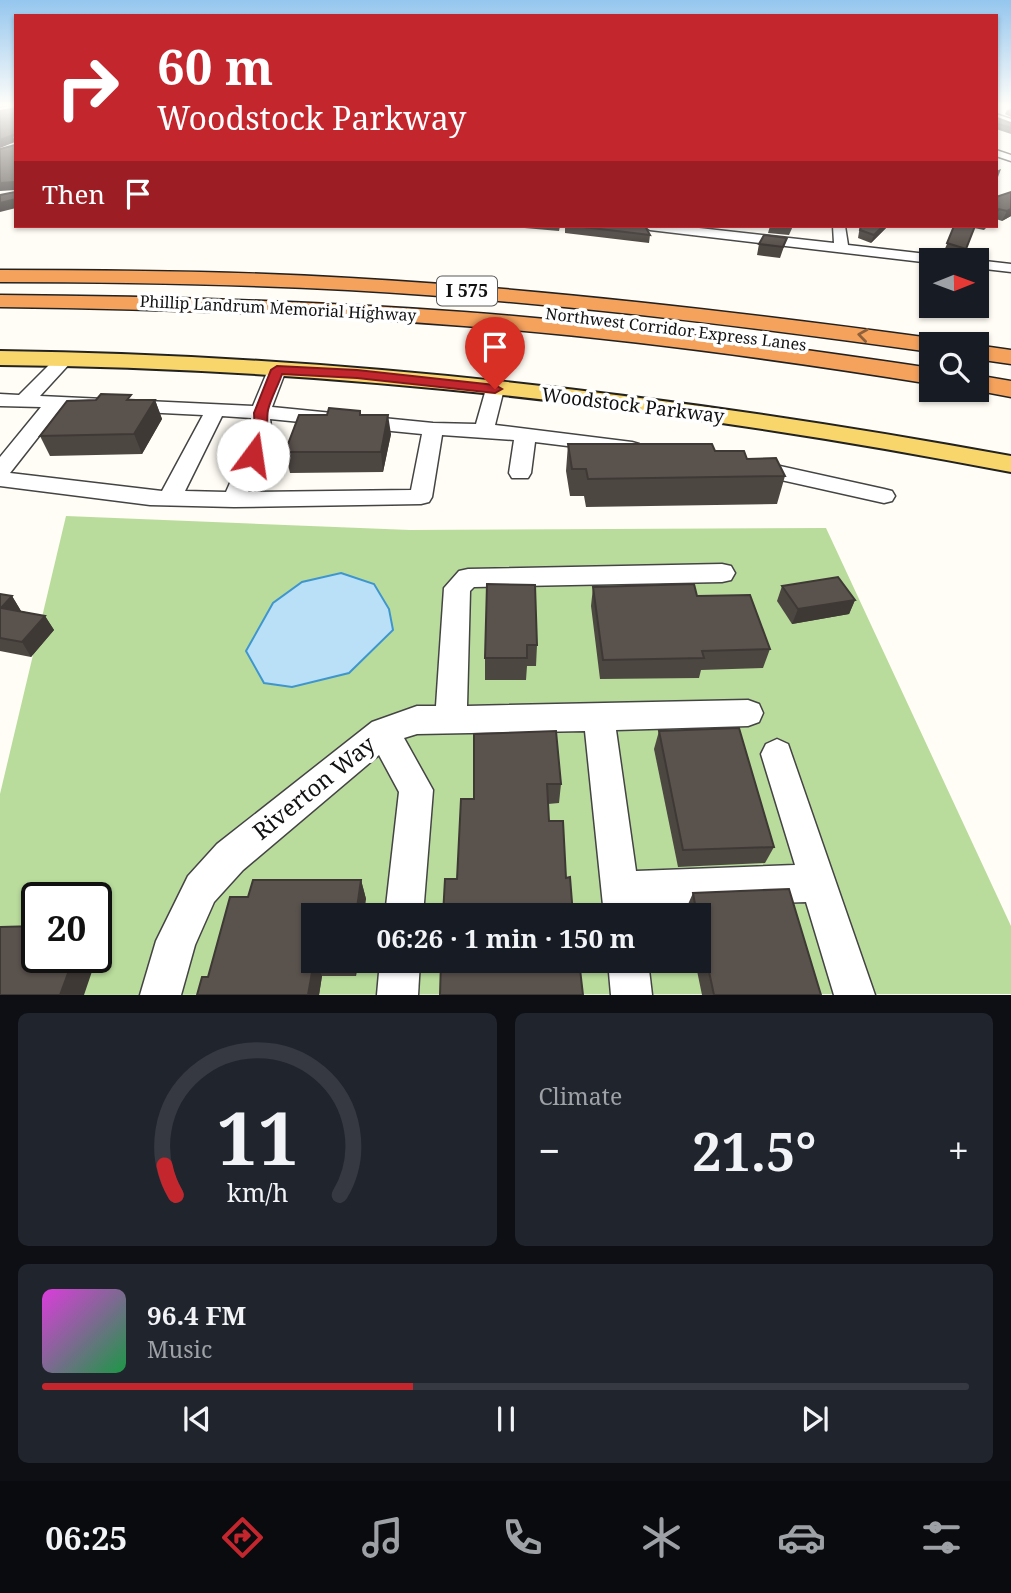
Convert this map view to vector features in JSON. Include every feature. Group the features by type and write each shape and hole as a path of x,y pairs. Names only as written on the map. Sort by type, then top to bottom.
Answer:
{"highway":[{"name":"Phillip Landrum Memorial Highway","path":"0,276 236,279 431,289 653,309 919,343"},
{"name":"Northwest Corridor Express Lanes","path":"0,290 210,292 468,306 659,325 919,360"},
{"name":"Phillip Landrum Memorial Highway","path":"0,301 207,303 455,317 681,340 919,374"},
{"path":"989,354 1011,357"},
{"path":"989,371 1011,374"},
{"path":"989,385 1011,389"}],"main road":[{"name":"Woodstock Parkway","path":"0,358 166,362 357,374 721,415 1011,464"}],"street":[{"path":"680,228 919,257"},
{"path":"839,228 841,247"},
{"path":"989,265 1011,268"},
{"path":"24,401 64,360"},
{"path":"234,500 262,433 260,413 277,370"},
{"path":"484,430 495,389"},
{"path":"0,400 215,410 433,429 484,430 652,452"},
{"path":"0,471 57,402"},
{"path":"170,498 215,410"},
{"path":"0,479 170,498 234,500 421,497 433,429"},
{"path":"520,473 525,436"},
{"path":"729,463 884,496"},
{"path":"451,720 457,588 468,578 722,572"},
{"name":"Riverton Way","path":"160,995 176,941 201,889 230,857 383,732 417,720 748,713"},
{"path":"599,717 621,902 818,883"},
{"path":"383,732 416,790 405,903"},
{"path":"776,754 855,995"},
{"path":"397,995 399,973"},
{"path":"629,973 632,995"}],"green space":[{"path":"66,516 410,530 826,528 1011,926 1011,994 0,995 0,794"}],"water":[{"path":"341,573 374,584 389,609 393,630 349,673 292,687 264,683 246,651 273,603 302,582"}],"building":[{"path":"0,151 14,151 14,182 0,183"},
{"path":"14,192 14,200 0,203 0,195"},
{"path":"1011,192 1011,209 998,210 998,196"},
{"path":"592,228 646,228 650,235"},
{"path":"860,228 881,228 874,235"},
{"path":"953,228 974,228 966,248 947,243"},
{"path":"764,235 787,238 783,247 759,244"},
{"path":"101,394 131,395 127,400 155,400 134,434 40,436 67,401 96,400"},
{"path":"329,408 360,411 360,415 388,415 381,452 285,452 299,415 327,415"},
{"path":"568,444 712,444 715,451 744,451 747,459 776,458 785,476 588,479 586,469 572,469"},
{"path":"838,577 855,600 798,609 782,586"},
{"path":"487,584 535,585 537,645 527,645 527,658 485,658"},
{"path":"694,584 697,596 750,595 770,649 702,651 704,658 603,660 593,587"},
{"path":"0,594 12,596 1,608 45,616 22,642 0,638"},
{"path":"739,728 774,847 683,850 659,731"},
{"path":"556,731 561,784 547,784 549,821 563,821 566,878 570,877 572,903 444,903 445,879 457,879 461,799 474,799 474,734"},
{"path":"253,880 361,880 358,903 301,903 301,973 312,973 308,995 197,995 202,977 208,977 230,897 248,897"},
{"path":"789,889 821,995 714,995 709,973 711,903 695,903 693,893"},
{"path":"21,926 21,973 68,973 60,995 0,995 0,927"},
{"path":"441,973 580,973 583,995 440,995"}],"route":[{"path":"253,455 262,433 260,413 277,370 426,380 495,389"}]}
